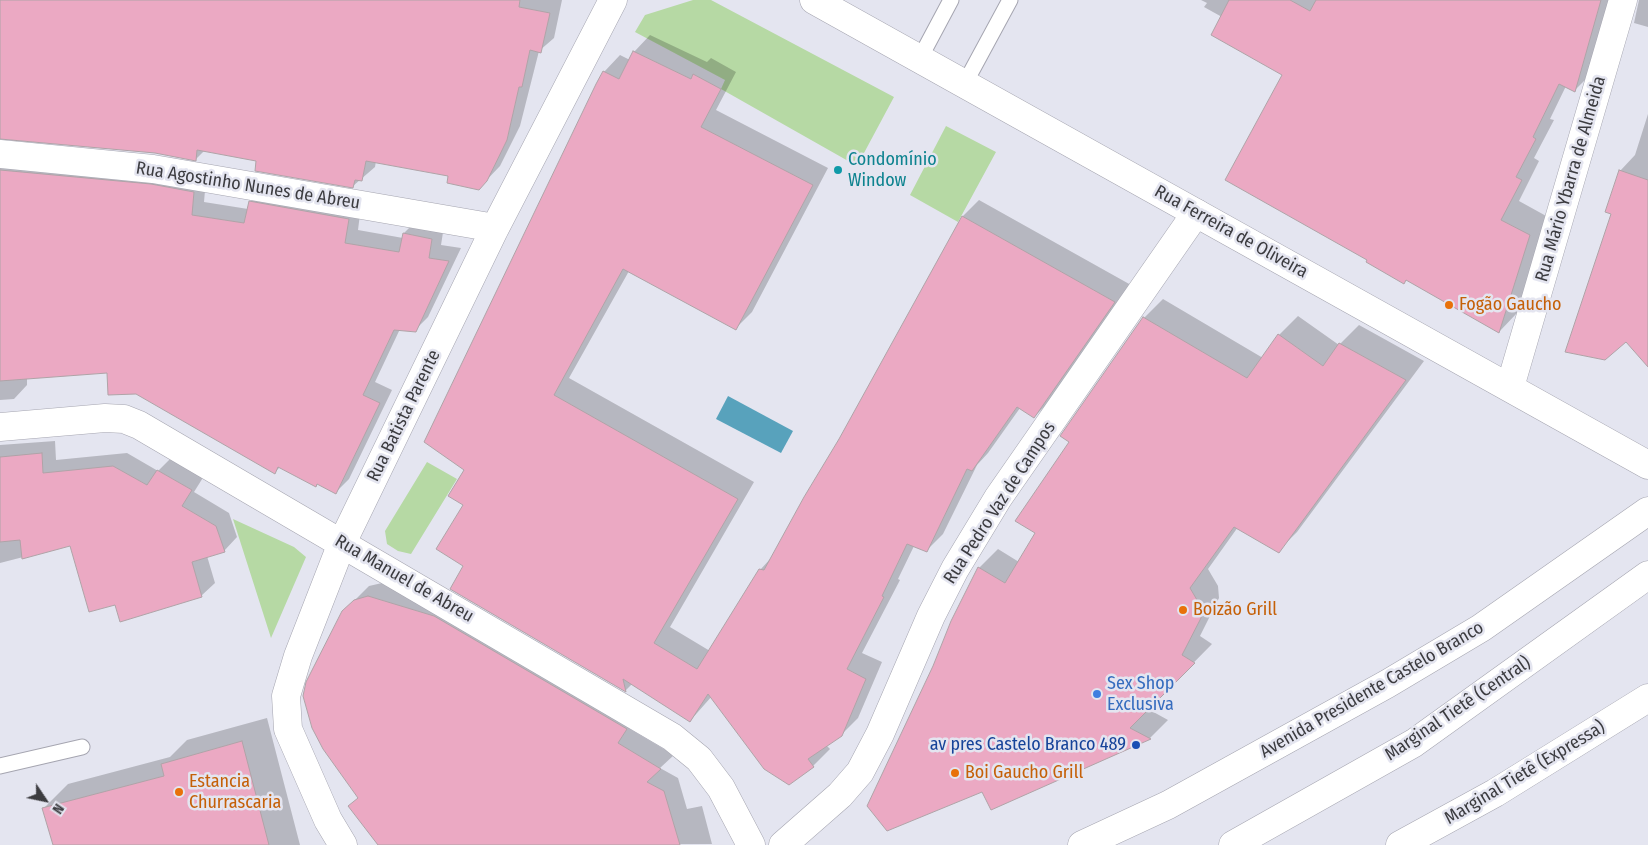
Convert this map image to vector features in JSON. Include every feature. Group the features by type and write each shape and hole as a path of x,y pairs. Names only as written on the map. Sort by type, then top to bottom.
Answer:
{"main road":[{"name":"Rua Batista Parente","path":"343,845 328,820 288,729 286,696 298,656 342,543 495,228 613,0"},
{"name":"Rua Ferreira de Oliveira","path":"814,0 1648,465"},
{"name":"Rua Mário Ybarra de Almeida","path":"1510,387 1623,0"},
{"name":"Rua Agostinho Nunes de Abreu","path":"0,154 153,169 495,228"},
{"name":"Rua Pedro Vaz de Campos","path":"784,845 840,795 860,772 880,734 931,616 955,569 998,498 1196,213"},
{"name":"Rua Manuel de Abreu","path":"0,427 105,418 124,419 140,425 672,737 699,759 721,788 751,845"},
{"name":"Avenida Presidente Castelo Branco","path":"1082,845 1168,805 1387,684 1481,628 1648,511"},
{"name":"Marginal Tietê (Central)","path":"1233,845 1414,743 1648,575"},
{"name":"Marginal Tietê (Expressa)","path":"1400,845 1496,793 1648,698"}],"lane":[{"path":"919,60 952,0"},
{"path":"964,85 1010,0"},
{"path":"0,766 82,747"}],"green space":[{"path":"693,0 711,0 894,97 857,166 721,89 725,80 635,32 645,15"},
{"path":"946,126 996,152 958,222 910,195"},
{"path":"427,462 457,479 411,554 398,551 387,544 385,531"},
{"path":"233,519 294,547 306,557 271,638"}],"water":[{"path":"728,396 793,431 781,453 716,419"}],"building":[{"path":"0,0 520,0 519,7 550,13 541,53 530,50 507,140 487,181 479,190 447,183 448,176 366,161 362,181 355,180 353,188 255,171 256,161 197,150 196,161 155,153 0,139"},
{"path":"1229,0 1290,0 1310,11 1316,0 1601,0 1575,92 1559,84 1533,137 1536,139 1516,177 1522,180 1501,220 1530,235 1499,333 1406,280 1404,284 1366,262 1367,260 1225,180 1282,75 1211,35"},
{"path":"633,51 691,79 693,74 721,89 701,127 813,185 736,330 623,269 554,395 738,499 654,643 697,669 759,569 764,570 804,497 839,439 962,216 1115,302 1034,418 1017,407 972,471 967,469 927,552 907,544 882,596 884,597 847,669 866,679 842,736 808,759 814,767 789,785 764,769 708,694 690,722 623,679 626,692 450,589 463,566 436,549 463,505 448,496 464,470 424,442 596,84 603,71 619,79"},
{"path":"0,170 151,184 194,192 192,215 244,223 249,201 349,219 345,243 399,252 403,233 432,239 429,258 449,261 416,332 394,330 363,395 380,403 336,494 317,484 316,487 278,467 275,474 136,394 108,395 107,373 0,381"},
{"path":"1619,170 1648,180 1648,367 1626,342 1605,360 1565,352 1611,214 1605,212"},
{"path":"1143,317 1247,378 1278,334 1323,366 1339,343 1406,380 1279,553 1234,527 1190,588 1200,605 1201,618 1182,655 1195,663 1130,728 1151,739 991,810 982,792 887,831 867,806 933,666 951,621 978,567 1005,583 1035,533 1015,521 1069,442 1060,436"},
{"path":"42,453 43,473 113,466 147,485 157,470 192,490 182,506 216,526 225,552 192,562 202,597 120,622 115,605 89,612 70,546 22,559 20,540 0,542 0,457"},
{"path":"368,596 434,616 627,729 618,743 661,769 647,782 664,791 680,845 378,845 348,806 358,798 323,749 312,728 303,696 306,682 342,611 354,600"},
{"name":"Estancia Churrascaria","path":"242,741 269,845 53,845 42,808 164,776 161,764"}],"place":[{"name":"Condomínio Window","path":"838,170"},
{"name":"Fogão Gaucho","path":"1449,305"},
{"name":"Boizão Grill","path":"1183,610"},
{"name":"Sex Shop Exclusiva","path":"1097,694"},
{"name":"av pres Castelo Branco 489","path":"1136,745"},
{"name":"Boi Gaucho Grill","path":"955,773"},
{"name":"Estancia Churrascaria","path":"179,792"}]}
